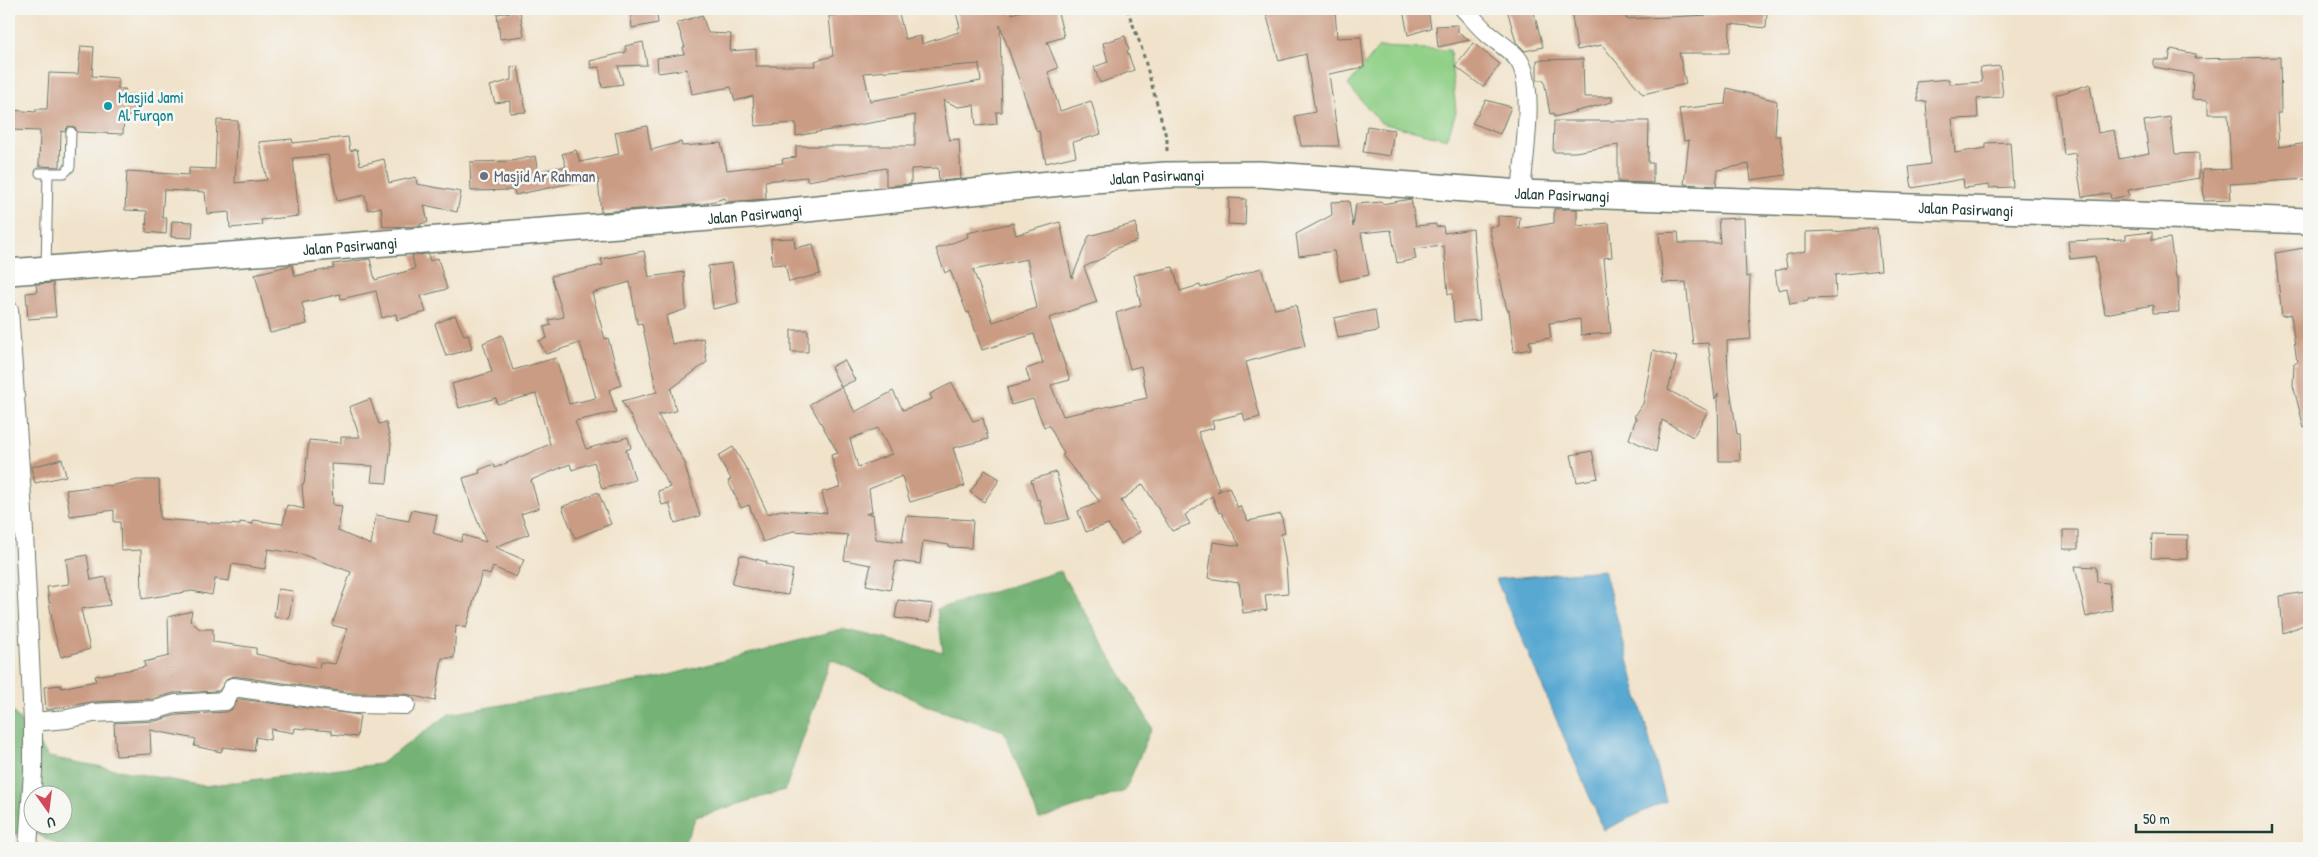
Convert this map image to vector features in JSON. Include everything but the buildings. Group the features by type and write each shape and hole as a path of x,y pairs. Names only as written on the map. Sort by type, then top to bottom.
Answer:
{"street":[{"path":"1464,9 1487,33 1517,58 1523,68 1527,82 1528,114 1522,193"},
{"name":"Jalan Pasirwangi","path":"9,272 749,215 1060,183 1166,175 1260,174 1522,193 2309,221"},
{"path":"9,310 24,512 33,722 33,771 28,848"},
{"path":"33,722 67,719 97,712 154,710 174,704 226,701 233,688 353,704 406,705"}],"lane":[{"path":"46,269 44,173 64,173 70,167 71,132"}],"path":[{"path":"1127,9 1141,46 1167,140 1166,175"}],"green space":[{"path":"1379,47 1450,50 1456,112 1447,139 1381,123 1348,85"},
{"path":"1060,571 1152,727 1125,791 1039,819 1004,731 932,708 831,659 785,790 696,817 682,848 64,848 37,834 72,834 72,784 22,784 22,834 9,834 9,707 49,757 204,786 380,764 449,714 658,678 842,629 943,652 937,609"}],"water":[{"path":"1604,570 1666,801 1604,830 1496,579"}],"place":[{"name":"Masjid Jami Al Furqon","path":"108,106"},
{"name":"Masjid Ar Rahman","path":"484,176"}]}
